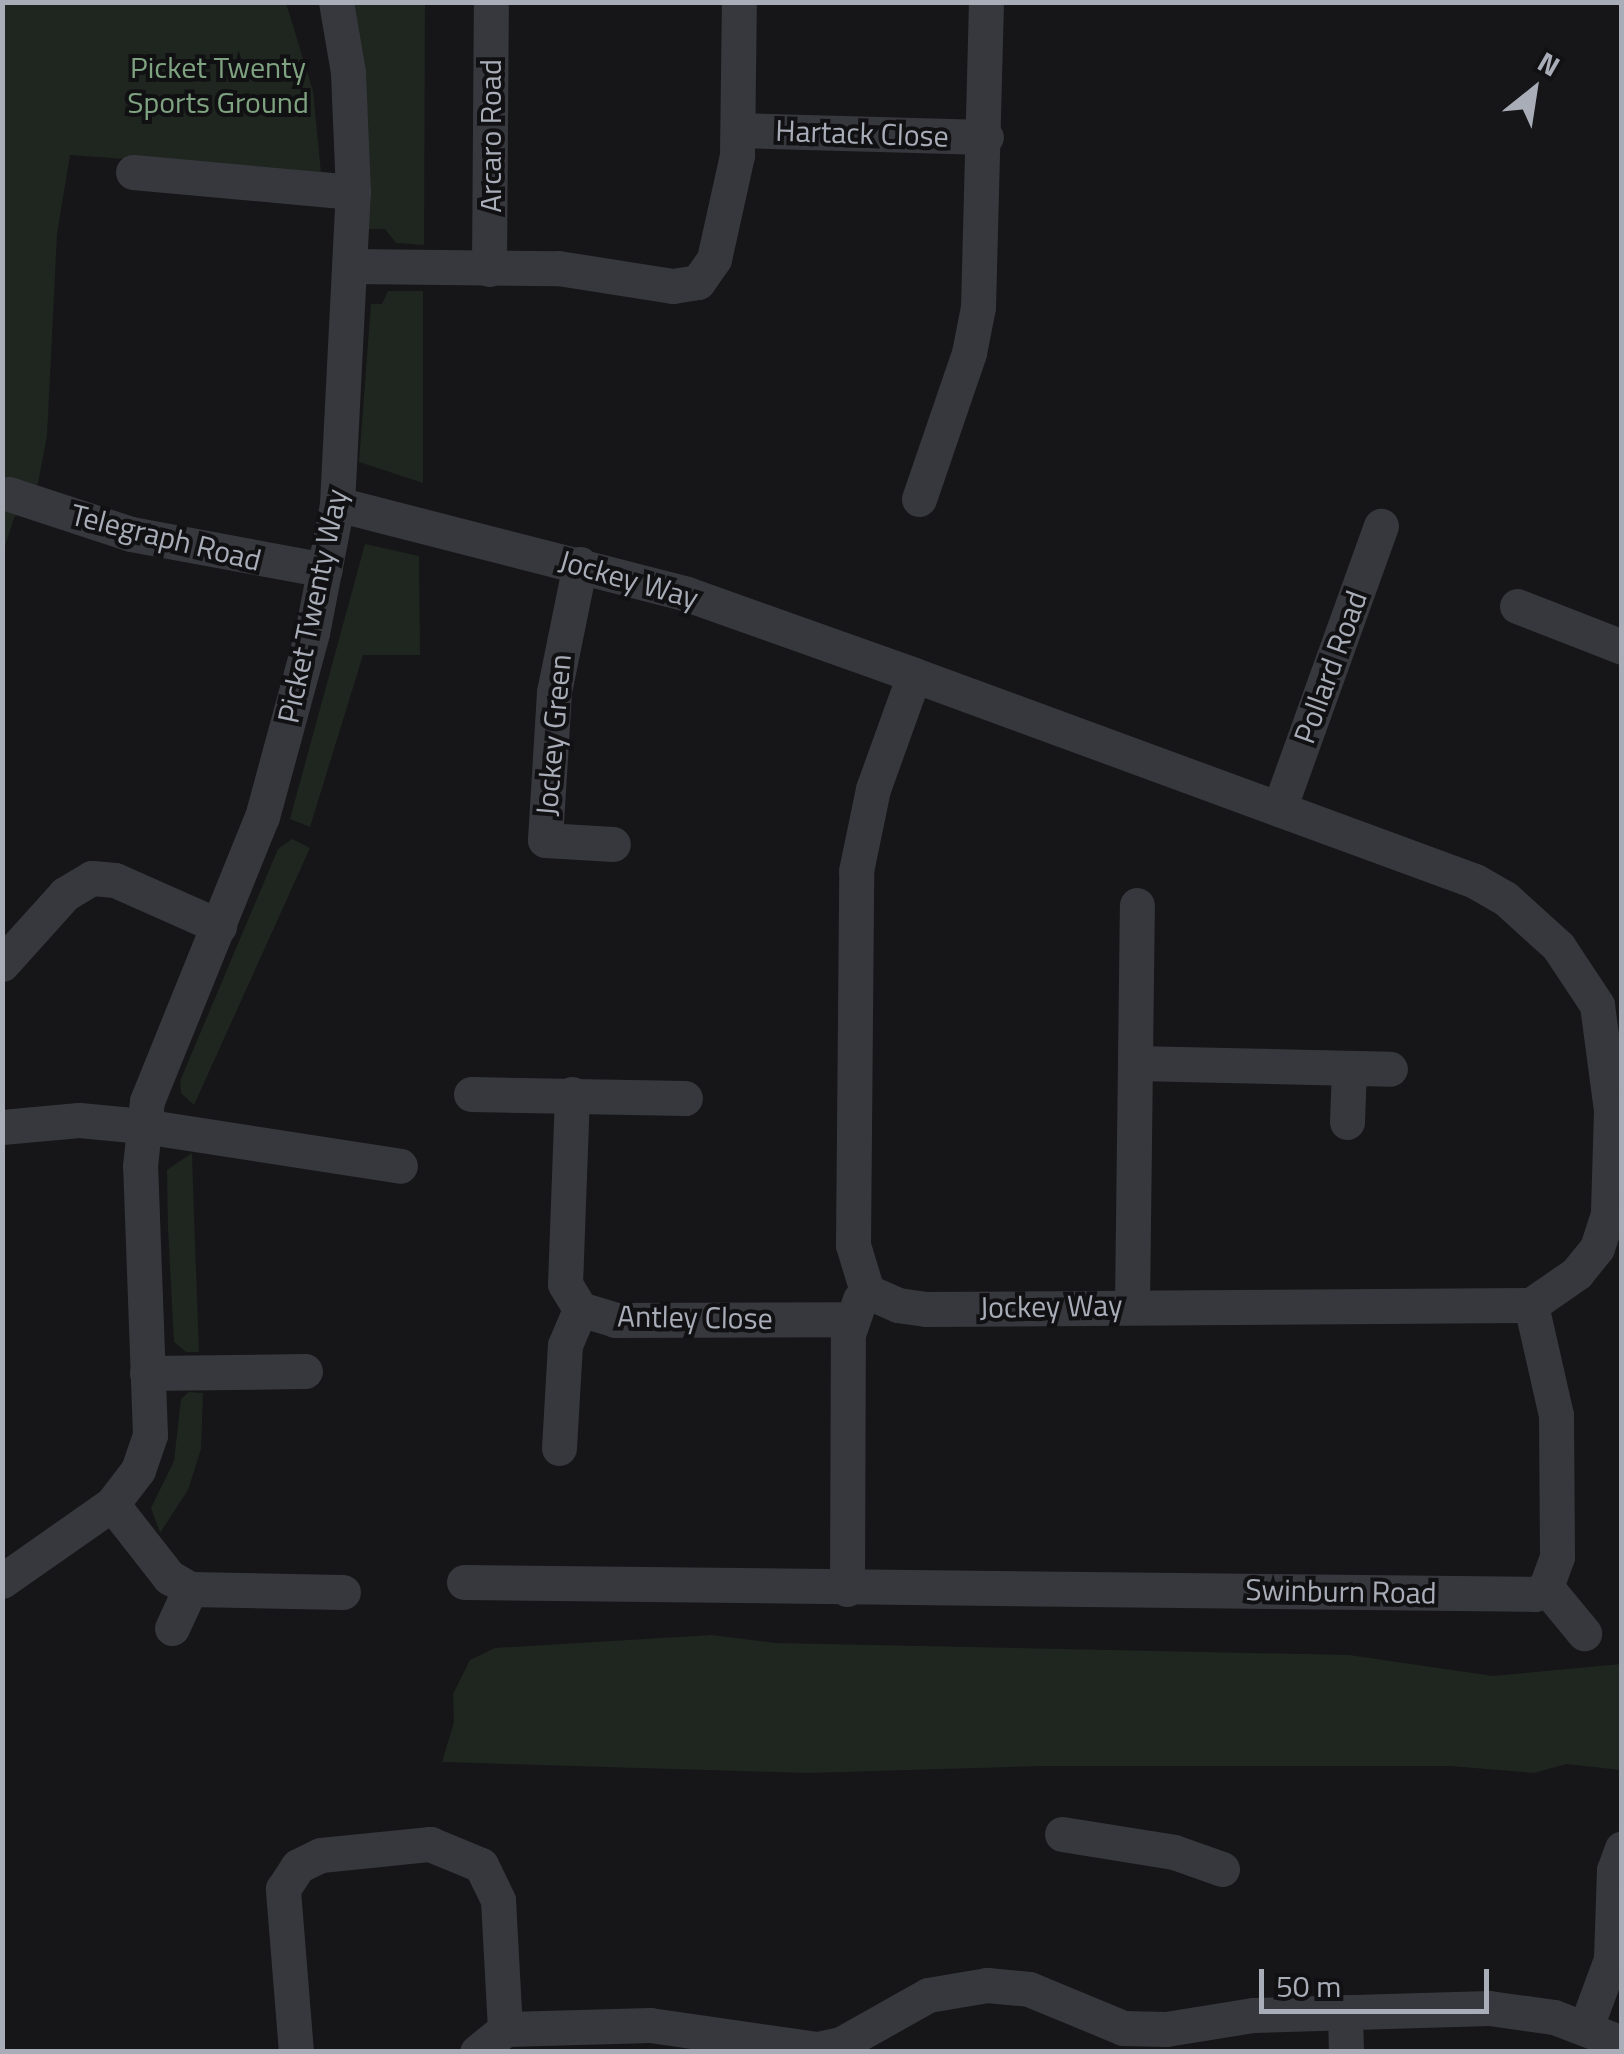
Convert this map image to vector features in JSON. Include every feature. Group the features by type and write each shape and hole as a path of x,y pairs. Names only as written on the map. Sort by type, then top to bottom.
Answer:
{"street":[{"name":"Picket Twenty Way","path":"2,1580 112,1504 145,1454 151,1414 143,1126 168,1038 220,926 267,799 325,570 337,504 353,192 348,72 336,2"},
{"name":"Arcaro Road","path":"489,269 490,2"},
{"path":"352,266 594,271 673,286 698,282 720,238 738,130 739,2"},
{"name":"Hartack Close","path":"919,499 970,353 978,307 986,138 986,2"},
{"name":"Hartack Close","path":"738,130 986,138"},
{"path":"133,172 353,192"},
{"name":"Telegraph Road","path":"9,494 131,534 325,570"},
{"name":"Jockey Way","path":"337,504 687,594 1476,881 1505,898 1609,1000 1614,1227 1566,1284 1532,1305 859,1305"},
{"name":"Pollard Road","path":"1279,808 1380,526"},
{"name":"Jockey Green","path":"580,564 554,692 545,840 613,844"},
{"path":"1518,606 1622,646"},
{"path":"848,1590 859,1305 853,1245 856,871 874,789 914,675"},
{"path":"2,964 65,894 92,878 115,880 220,926"},
{"path":"1132,1304 1137,905"},
{"path":"1135,1064 1390,1070"},
{"path":"1347,1122 1348,1068"},
{"path":"470,1094 685,1098"},
{"name":"Antley Close","path":"572,1094 566,1284 580,1309 615,1320 859,1305"},
{"path":"2,1127 79,1120 143,1126 400,1166"},
{"path":"1532,1305 1556,1416 1557,1558 1546,1587 1584,1633"},
{"path":"560,1448 565,1344 580,1309"},
{"path":"147,1373 306,1372"},
{"path":"112,1504 169,1576 190,1589 343,1592"},
{"name":"Swinburn Road","path":"464,1582 848,1590 1534,1594 1546,1587"},
{"path":"172,1628 190,1589"},
{"path":"1062,1834 1174,1852 1222,1869"},
{"path":"296,2052 283,1889 298,1866 321,1855 430,1844 481,1865 498,1900 505,2029"},
{"path":"1586,2027 1610,1959 1614,1870 1622,1848"},
{"path":"477,2052 505,2029 696,2028 817,2049 842,2044 928,1995 987,1986 1029,1989 1124,2028 1166,2040 1253,2015 1489,2008 1586,2027 1622,2043"},
{"path":"1345,2012 1346,2052"}],"green space":[{"name":"Picket Twenty Sports Ground","path":"3,3 286,3 313,91 321,173 70,155 57,234 47,436 38,483 14,518 3,552"},
{"path":"354,3 425,3 424,245 396,243 385,229 369,229 368,118"},
{"path":"388,291 423,291 423,483 359,462 371,304 382,304"},
{"path":"365,544 419,556 420,655 363,655 310,827 290,819"},
{"path":"292,839 310,848 194,1105 181,1093 180,1081 278,849"},
{"path":"192,1153 199,1352 186,1352 174,1342 168,1229 167,1170"},
{"path":"189,1392 203,1393 201,1449 188,1490 160,1533 151,1508 174,1461 181,1399"},
{"path":"712,1635 775,1643 1349,1655 1493,1676 1621,1664 1621,1770 1566,1764 1534,1773 1450,1766 1043,1766 808,1773 442,1762 454,1722 453,1694 470,1660 495,1648"}]}
